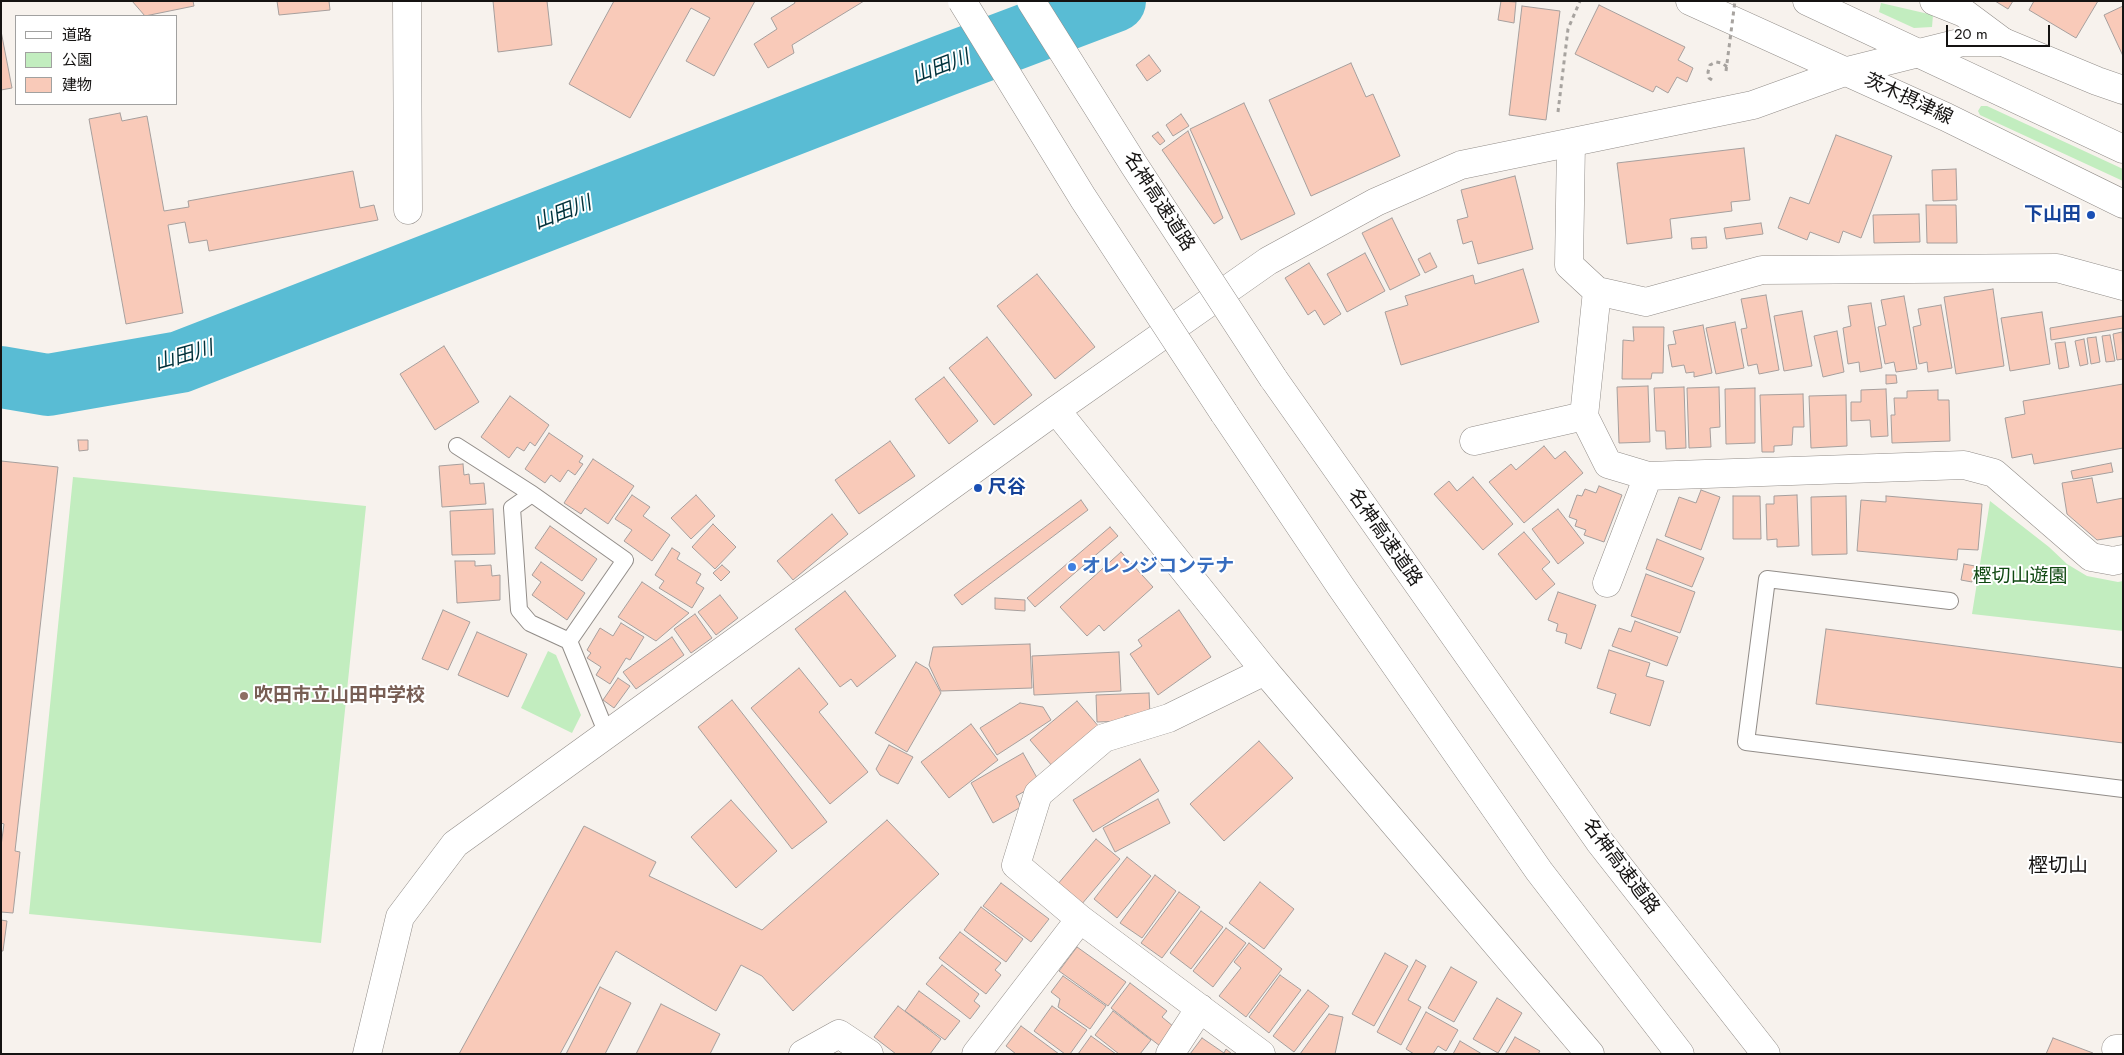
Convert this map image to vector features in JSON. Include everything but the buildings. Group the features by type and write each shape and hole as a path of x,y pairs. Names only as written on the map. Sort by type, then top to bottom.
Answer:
{"main road":[{"path":"407,1 408,210"},
{"path":"962,1 1084,198 1224,413 1341,587 1539,871 1680,1054"},
{"name":"名神高速道路","path":"1032,1 1134,164 1273,378 1599,841 1766,1054"},
{"name":"茨木摂津線","path":"1690,1 1946,117 2123,204"},
{"path":"1807,1 2123,149"},
{"path":"1934,1 1964,13 2003,42 2097,82 2123,90"},
{"path":"367,1054 400,917 455,844 1056,410 1268,261 1376,202 1461,165 1753,105 1847,72 1964,42 2003,42"},
{"path":"1571,143 1569,265 1597,290 1646,302 1762,270 2057,268 2123,286"},
{"path":"1597,290 1584,416 1608,464 1648,476 1964,465 1994,473 2091,557 2113,562 2123,559"},
{"path":"1056,410 1265,671 1590,1054"},
{"path":"1474,441 1584,416"},
{"path":"1606,583 1648,476"},
{"path":"1261,1054 1080,919 1016,865 1038,794 1104,738 1169,718 1265,671"},
{"path":"976,1054 1080,919"},
{"path":"1170,1054 1200,1008"},
{"path":"803,1054 839,1034 870,1054"}],"lane":[{"path":"457,446 532,494 625,560 569,641"},
{"path":"532,494 512,508 519,610 530,623 569,641 607,734"},
{"path":"1950,602 1767,579 1746,742 2123,789"}],"path":[{"path":"1558,115 1568,29 1580,1"},
{"path":"1724,78 1735,1"},
{"path":"1716,82 1709,78 1710,65 1716,62 1730,68"}],"green space":[{"path":"1881,3 1933,15 1932,27 1914,28 1879,12"},
{"path":"1981,106 1987,106 2123,169 2123,181 1980,115 1978,111"},
{"path":"73,477 366,506 321,943 29,914"},
{"name":"樫切山遊園","path":"1990,501 2049,547 2067,564 2087,576 2118,582 2123,581 2123,631 1972,614"},
{"path":"548,651 556,655 581,715 572,733 521,708"}],"waterway":[{"name":"山田川","path":"1,377 48,385 180,362 1115,1"}],"place":[{"name":"下山田","path":"2091,215"},
{"name":"尺谷","path":"978,488"},
{"name":"オレンジコンテナ","path":"1072,567"},
{"name":"吹田市立山田中学校","path":"244,696"}],"district":[{"name":"樫切山","path":"2058,867"}]}
